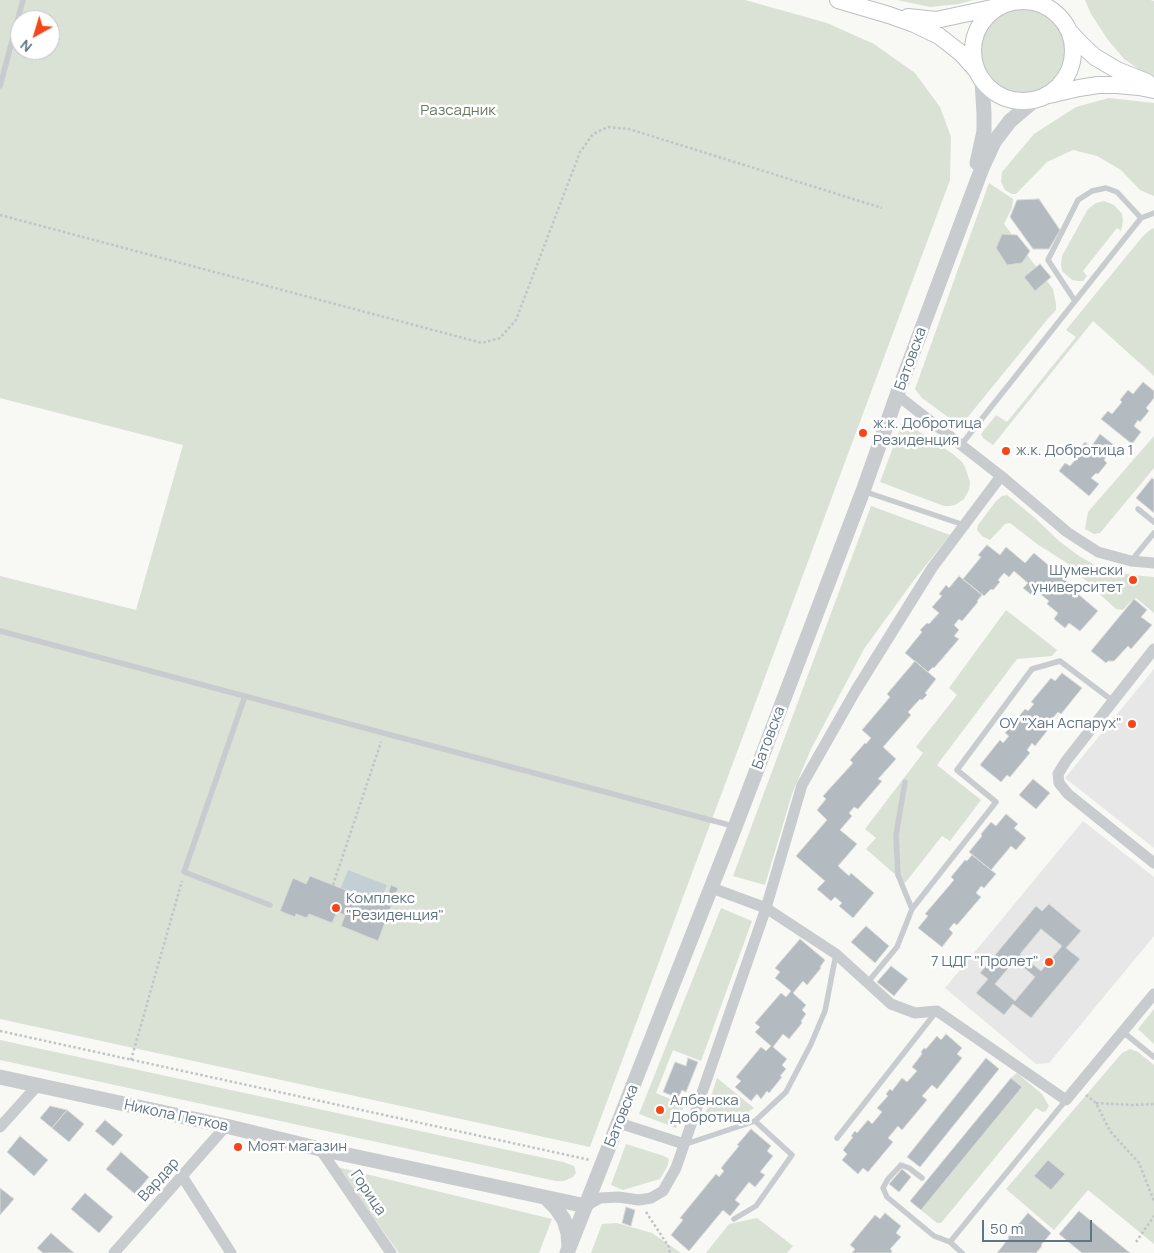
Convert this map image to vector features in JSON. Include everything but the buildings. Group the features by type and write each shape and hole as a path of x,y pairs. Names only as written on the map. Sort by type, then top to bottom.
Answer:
{"main road":[{"path":"838,0 889,15 939,36 962,54 993,91 1006,98 1021,101 1098,85 1117,85 1154,90"},
{"path":"889,15 936,20 1024,0 1038,3 1050,8 1095,57 1117,70 1154,85"},
{"path":"1040,97 1050,93 1060,84 1070,68 1073,49 1071,36 1064,24 1060,0"},
{"path":"979,75 974,62 972,48 975,33 982,20 993,10 1008,3"}],"street":[{"name":"Батовска","path":"962,220 984,131 984,114 979,75"},
{"name":"Батовска","path":"568,1250 712,888 863,491 962,220 994,142 1010,121 1040,97"},
{"path":"897,396 1001,476 1067,532 1098,552 1131,561 1154,563"},
{"path":"586,1206 600,1198 618,1197 638,1200 651,1198 663,1191 676,1168 766,908 802,785 856,690 932,568 1001,476"},
{"path":"1154,649 1066,761 1058,774 1059,783 1068,794 1154,864"},
{"path":"712,888 766,908 836,954 891,1004 915,1013 937,1011 1066,1100 1154,994"},
{"name":"Никола Петков","path":"0,1077 226,1126 320,1150 586,1206"},
{"path":"0,1127 36,1086"},
{"path":"619,1123 684,1144"},
{"name":"Вардар","path":"114,1253 226,1126"},
{"name":"Горица","path":"320,1150 391,1253"},
{"path":"182,1176 231,1253"},
{"path":"546,1198 564,1220 568,1233 568,1250"}],"lane":[{"path":"0,86 23,0"},
{"path":"860,0 889,15"},
{"path":"1075,301 1048,260 1078,200 1092,191 1106,188 1117,192 1141,218"},
{"path":"961,445 1141,218 1154,213"},
{"path":"863,491 964,525"},
{"path":"1138,509 1154,522"},
{"path":"1131,561 1154,533"},
{"path":"0,631 735,827"},
{"path":"868,982 897,947 912,909 996,802 957,770 1032,669 1060,661 1113,701"},
{"path":"245,696 184,872 270,905"},
{"path":"905,782 896,835 898,875 912,909"},
{"path":"684,1144 755,1121 786,1092 811,1044 825,1011 836,954"},
{"path":"837,1138 937,1011"},
{"path":"1123,1032 1154,1056"},
{"path":"950,1242 1066,1100"},
{"path":"734,1219 756,1206 792,1155 755,1121"},
{"path":"922,1178 909,1168 901,1165 888,1179 883,1188 886,1196 934,1236 950,1242 962,1253"}],"path":[{"path":"0,215 482,343 500,338 516,320 580,152 593,134 608,127 630,129 882,208"},
{"path":"333,885 384,733"},
{"path":"132,1060 184,872"},
{"path":"0,1031 603,1163"},
{"path":"1077,1087 1096,1103 1110,1131 1139,1163 1154,1201"},
{"path":"1096,1103 1154,1104"},
{"path":"638,1200 669,1248 670,1253"},
{"path":"1136,1242 1154,1216"}],"shaded area":[{"name":"ОУ \"Хан Аспарух\"","path":"1154,669 1154,848 1065,778"},
{"name":"7 ЦДГ \"Пролет\"","path":"1083,821 1154,877 1154,936 1049,1063 1036,1064 945,988"},
{"path":"348,870 387,885 380,903 341,888"}],"green space":[{"name":"Разсадник","path":"0,0 745,0 827,23 874,44 915,73 940,107 951,137 950,180 590,1147 0,1019 0,576 136,610 183,445 0,398"},
{"path":"897,0 973,0 959,4 930,7"},
{"path":"1085,0 1154,1 1154,75 1140,70 1124,59 1108,40 1091,14"},
{"path":"1022,8 1038,11 1046,15 1058,27 1062,35 1065,51 1062,67 1058,75 1046,87 1038,91 1022,94 1006,91 998,87 986,75 982,67 979,51 982,35 986,27 998,15 1006,11"},
{"path":"1109,98 1154,103 1154,196 1140,190 1121,170 1097,156 1073,150 1047,162 1016,194 1005,190 1001,182 1002,172 1034,134 1076,107"},
{"path":"989,183 1013,199 1012,208 1004,224 1053,289 1056,310 967,418 952,420 922,398 915,389"},
{"path":"1104,201 1114,205 1122,214 1121,231 1117,228 1083,271 1087,276 1083,281 1072,280 1062,271 1062,256 1088,209 1096,203"},
{"path":"1154,228 1154,376 1093,321 993,445 983,438 981,434 996,415 1007,422 1076,337 1066,330 1143,236"},
{"path":"903,421 962,462 970,482 969,490 964,499 955,505 944,506 880,482"},
{"path":"1154,436 1154,468 1100,533 1094,534 1085,529 1088,512"},
{"path":"1007,495 1059,541 1079,556 1102,569 1154,577 1154,613 1136,598 1123,610 1116,609 1067,563 1037,544 1010,523 1005,524 990,540 982,536 977,530 978,525 996,501 1002,496"},
{"path":"871,506 950,535 914,580 864,649 811,749 792,794 765,885 733,876"},
{"path":"1006,610 1057,650 1052,656 1017,659 937,765 981,800 950,841 942,836 905,883 866,849 876,838 865,829 923,753 916,747 957,695 949,688"},
{"path":"721,908 752,921 701,1061 673,1050 656,1093 684,1105 676,1128 639,1114"},
{"path":"1154,1009 1154,1044 1138,1029"},
{"path":"0,1040 563,1162 574,1166 576,1173 573,1177 564,1181 556,1181 0,1060"},
{"path":"1130,1049 1138,1052 1154,1065 1154,1244 1088,1190 1054,1230 1006,1189 1122,1053"},
{"path":"1017,1073 1042,1094 1049,1106 1043,1112 1036,1108 941,1223 937,1223 921,1210 1022,1087 1011,1078"},
{"path":"717,1078 754,1108 742,1116 729,1120 704,1118"},
{"path":"626,1144 669,1159 660,1179 623,1190 611,1185"},
{"path":"337,1167 552,1219 539,1253 399,1253"},
{"path":"757,1218 793,1246 787,1253 706,1253 729,1224"},
{"path":"617,1223 652,1233 681,1253 591,1253 602,1224"}],"place":[{"name":"ж.к. Добротица Резиденция","path":"863,433"},
{"name":"ж.к. Добротица 1","path":"1006,451"},
{"name":"Шуменски университет","path":"1133,580"},
{"name":"ОУ \"Хан Аспарух\"","path":"1132,724"},
{"name":"Комплекс \"Резиденция\"","path":"336,908"},
{"name":"7 ЦДГ \"Пролет\"","path":"1049,962"},
{"name":"Албенска Добротица","path":"660,1110"},
{"name":"Моят магазин","path":"238,1147"}]}
